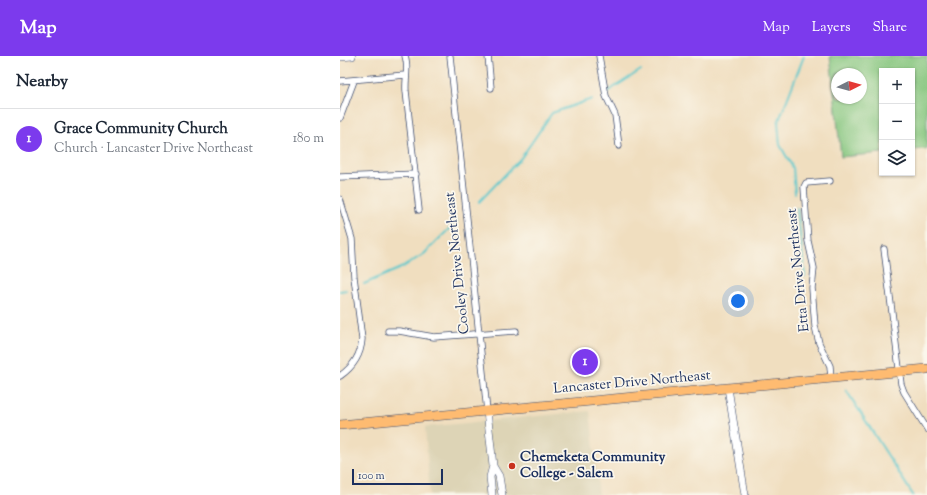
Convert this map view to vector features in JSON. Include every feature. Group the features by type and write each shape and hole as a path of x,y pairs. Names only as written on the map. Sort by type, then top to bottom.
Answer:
{"main road":[{"name":"Lancaster Drive Northeast","path":"340,425 927,369"}],"street":[{"path":"340,57 352,56"},
{"path":"405,56 407,68 405,75 419,210"},
{"name":"Cooley Drive Northeast","path":"450,56 493,466 490,477 492,495"},
{"path":"488,56 491,88"},
{"path":"599,56 606,96 615,115 619,146"},
{"path":"340,82 405,75"},
{"path":"340,118 354,81"},
{"path":"340,177 416,174"},
{"name":"Etta Drive Northeast","path":"830,181 806,183 804,187 808,242 814,268 812,288 815,326 819,344 830,366 831,378"},
{"path":"340,199 352,239 354,277 362,339 361,348 355,361 340,376"},
{"path":"884,249 899,371 904,392 927,429"},
{"path":"388,331 399,331 434,337 516,331"},
{"path":"728,388 745,495"},
{"name":"Cooley Drive Northeast","path":"493,466 499,476 502,495"}],"shaded area":[{"name":"Chemeketa Community College - Salem","path":"590,411 599,495 430,495 425,427"}],"green space":[{"path":"830,56 927,56 927,149 915,150 915,68 879,68 879,153 841,157 835,104 867,104 867,68 831,68"}],"waterway":[{"path":"795,193 793,168 780,145 778,123 804,56"},
{"path":"607,92 641,70"},
{"path":"479,202 521,158 552,113 592,99"},
{"path":"797,208 805,276"},
{"path":"364,284 403,267 424,254 457,221"},
{"path":"340,291 346,290"},
{"path":"846,390 913,495"}],"place":[{"name":"Grace Community Church","path":"585,362"},
{"name":"Chemeketa Community College - Salem","path":"512,466"}]}
